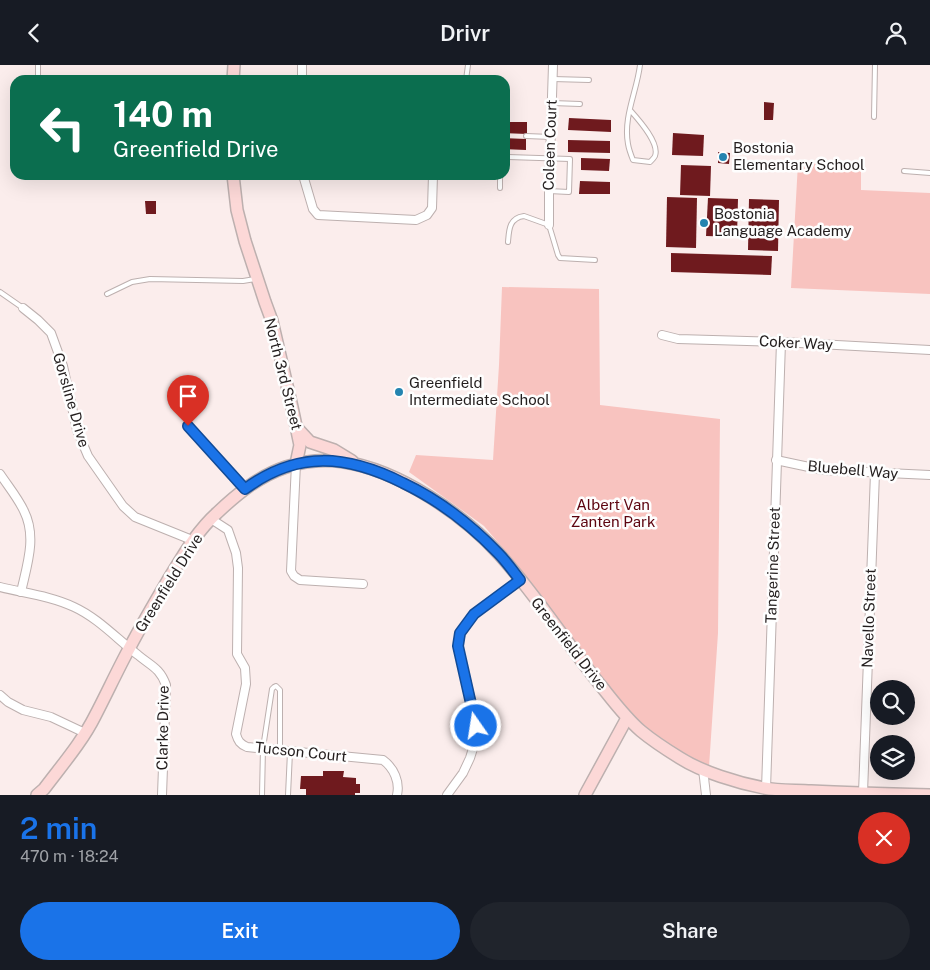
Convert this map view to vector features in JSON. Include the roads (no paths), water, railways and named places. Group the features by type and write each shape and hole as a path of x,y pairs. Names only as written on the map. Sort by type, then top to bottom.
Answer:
{"main road":[{"name":"North 3rd Street","path":"234,180 237,210 245,241 272,321 300,445 296,464"},
{"path":"296,427 310,442 334,450 358,465"},
{"name":"Greenfield Drive","path":"42,793 85,733 129,647 192,541 211,519 245,489 262,477 296,464 334,461 358,465 382,473 417,489 450,511 475,531 499,554 627,718 644,734 684,760 734,780 766,789 830,793 930,795"},
{"path":"585,795 627,718"}],"street":[{"name":"Coleen Court","path":"549,225 548,191 553,65"},
{"path":"304,180 313,209 318,215 416,220 428,215 432,208 433,180"},
{"name":"Gorsline Drive","path":"23,308 50,333 63,366 77,429 88,456 123,507 135,517 192,541"},
{"name":"Coker Way","path":"662,335 678,339 930,350"},
{"name":"Tangerine Street","path":"766,789 781,342"},
{"path":"188,426 245,489"},
{"name":"Bluebell Way","path":"776,460 822,470 930,475"},
{"name":"North 3rd Street","path":"296,464 291,571 300,580 364,584"},
{"name":"Navello Street","path":"860,794 875,473"},
{"path":"0,474 24,509 29,523 30,549 21,592"},
{"name":"Tucson Court","path":"211,519 228,530 236,553 238,568 237,654 244,668 246,684 236,734 237,740 247,747 383,760 388,763 396,779 399,787 397,795"},
{"path":"447,795 463,773 475,742 476,726 458,646 460,633 474,614 520,580"},
{"name":"Clarke Drive","path":"0,587 56,600 74,607 94,618 163,676 166,685 162,795"},
{"path":"0,695 23,710 51,717 85,733"},
{"path":"703,769 706,795"}],"lane":[{"path":"630,110 656,146 655,155 650,162 633,160 628,147 628,117 639,77 640,65"},
{"path":"874,117 875,65"},
{"path":"552,79 589,80"},
{"path":"552,103 580,104"},
{"path":"526,136 550,137"},
{"path":"510,157 570,159 569,192 548,191"},
{"path":"904,171 930,173"},
{"path":"500,180 500,187"},
{"path":"508,242 510,225 524,216 549,225 560,257 595,260"},
{"path":"107,294 132,282 150,279 244,281 257,278"},
{"path":"0,291 23,308"},
{"path":"262,795 263,748 272,689 274,687 280,690 280,750"},
{"path":"288,795 290,752"}],"place":[{"name":"Bostonia Elementary School","path":"723,157"},
{"name":"Bostonia Language Academy","path":"704,223"},
{"name":"Greenfield Intermediate School","path":"399,392"}],"park label":[{"name":"Albert Van Zanten Park","path":"613,514"}]}
